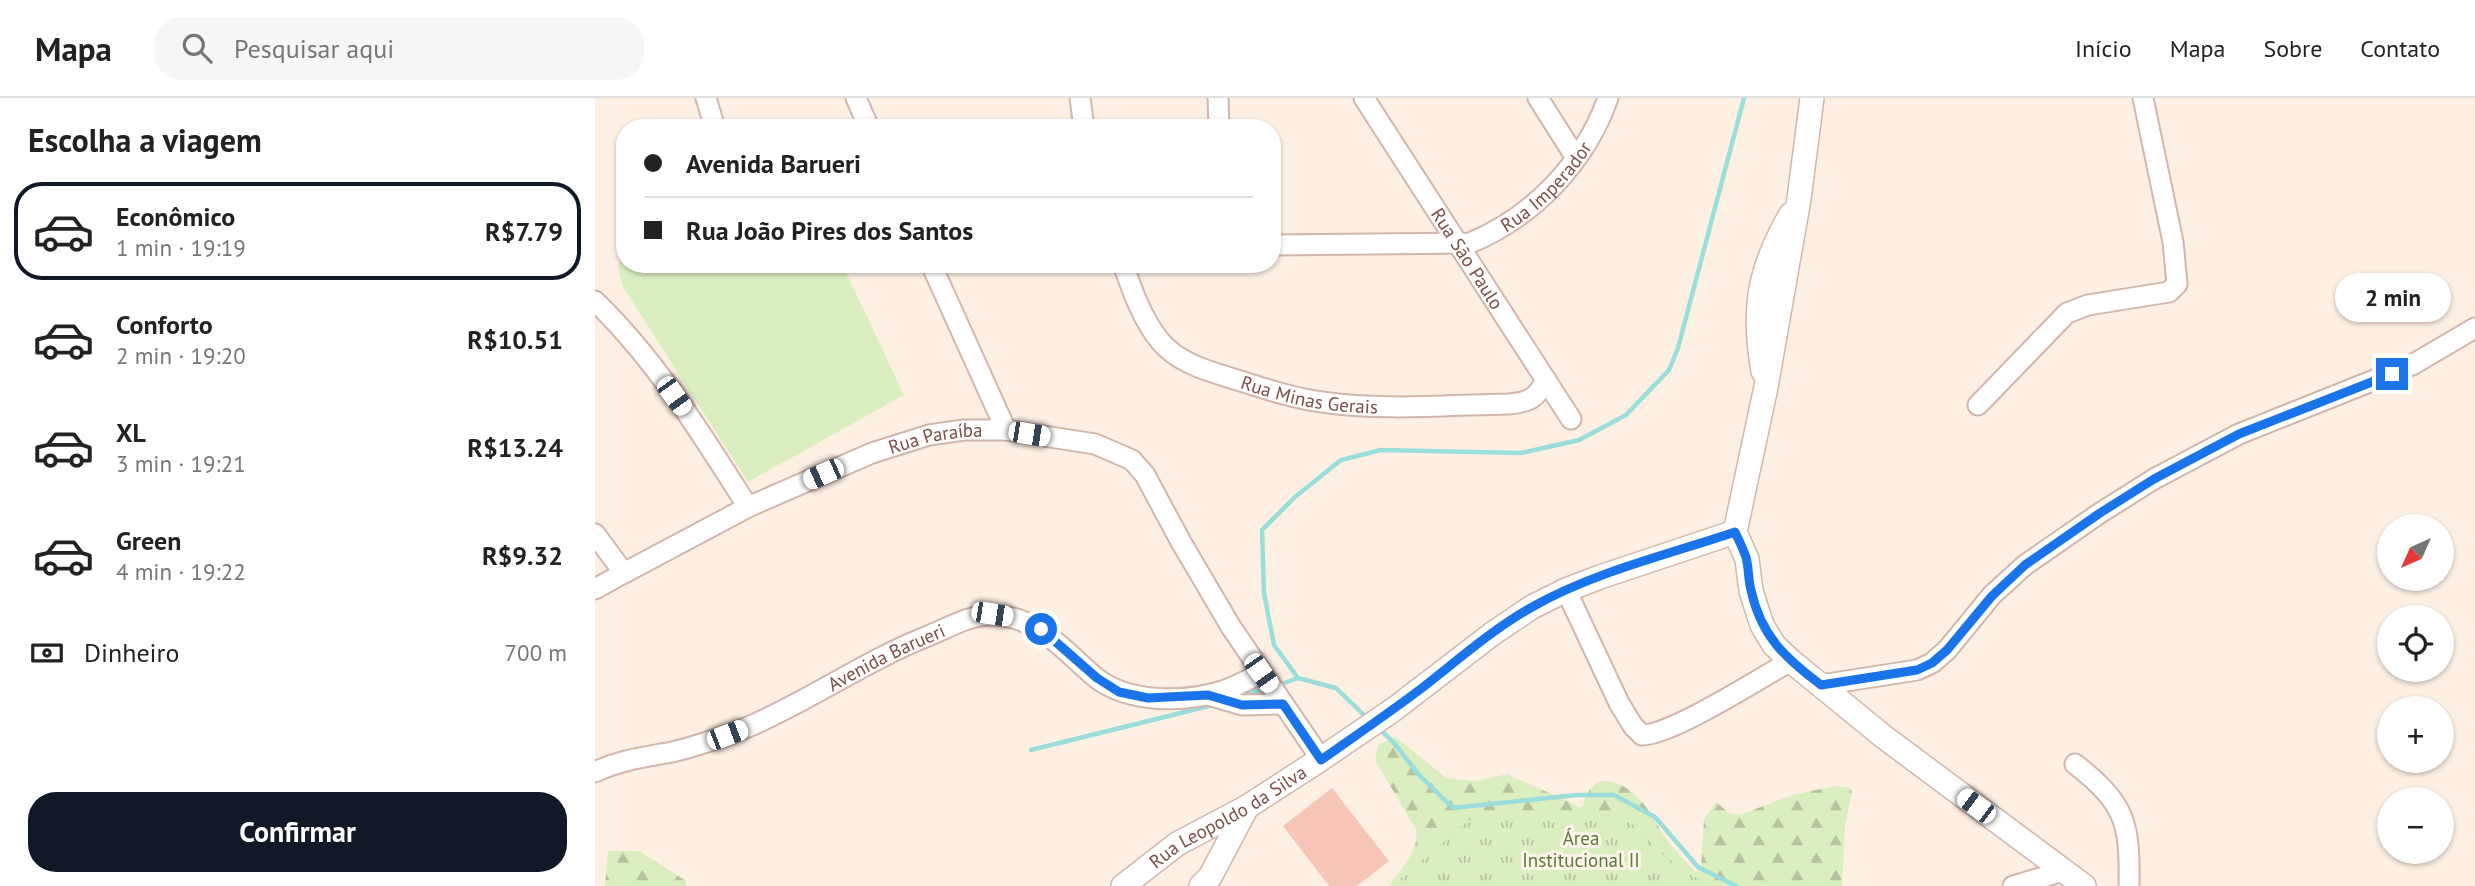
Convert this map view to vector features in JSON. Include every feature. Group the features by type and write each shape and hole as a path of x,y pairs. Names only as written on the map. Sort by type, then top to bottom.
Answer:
{"street":[{"path":"706,98 712,119"},
{"path":"856,98 865,119"},
{"path":"1080,98 1082,119"},
{"path":"1218,98 1219,119"},
{"name":"Rua São Paulo","path":"1364,98 1571,419"},
{"path":"1538,98 1576,158"},
{"name":"Rua Imperador","path":"1281,244 1470,243 1497,232 1522,215 1557,181 1576,158 1602,115 1608,98"},
{"path":"1812,98 1799,199 1766,387 1735,532 1747,559 1751,590 1762,625 1774,645 1791,661 1884,737 2084,886"},
{"path":"1978,405 2067,313 2088,305 2169,292 2177,284 2173,243 2143,98"},
{"path":"935,273 1006,430"},
{"name":"Rua Minas Gerais","path":"1127,273 1146,320 1160,341 1175,355 1221,375 1293,396 1360,406 1509,404 1531,401 1539,394 1546,380"},
{"path":"595,301 647,358 701,433 748,507"},
{"path":"1821,685 1917,670 1932,663 1947,650 1992,596 2025,565 2122,499 2239,434 2402,369 2475,328"},
{"name":"Rua Paraíba","path":"595,589 748,507 872,453 929,435 964,429 1006,430 1095,444 1132,460 1145,475 1187,553 1261,673 1321,760"},
{"name":"Rua Leopoldo da Silva","path":"1123,886 1177,844 1247,807 1321,760 1532,607 1566,590 1735,532"},
{"path":"595,534 624,573"},
{"path":"1566,590 1619,703 1642,735 1652,735 1679,723 1791,661"},
{"name":"Avenida Barueri","path":"595,772 614,763 706,743 749,726 908,644 972,618 992,614 1018,619 1041,629 1097,678 1119,692 1148,698 1208,695 1233,687 1261,673"},
{"name":"Avenida Barueri","path":"1208,695 1242,705 1283,704"},
{"path":"2075,764 2099,782 2116,802 2125,823 2130,852 2129,886"},
{"path":"1201,886 1210,877 1247,807"},
{"path":"2013,886 2063,871"}],"green space":[{"path":"620,273 846,273 904,395 748,482 623,287"},
{"path":"1396,737 1446,778 1475,781 1508,774 1580,808 1593,786 1609,781 1618,784 1643,803 1670,844 1696,872 1701,867 1704,819 1716,802 1729,813 1740,815 1792,795 1835,786 1849,787 1852,792 1845,825 1842,886 1389,886 1408,860 1416,837 1416,830 1375,760 1379,744"},
{"name":"Área Institucional II","path":"1571,811 1624,816 1663,855 1709,886 1392,886 1469,820"},
{"path":"608,851 639,851 686,881 686,886 605,886"}],"building":[{"path":"1332,788 1389,861 1357,886 1329,886 1283,826"}],"waterway":[{"path":"1367,718 1336,688 1298,678 1274,645 1264,593 1262,530 1295,497 1341,460 1381,450 1521,453 1579,440 1626,415 1669,370 1678,348 1744,98"},
{"path":"1279,685 1298,678"},
{"path":"1242,696 1267,688"},
{"path":"1031,750 1217,704"},
{"path":"1379,728 1419,775 1453,808 1577,795 1614,795 1655,817 1698,867 1736,886"}],"route":[{"path":"1041,629 1097,678 1119,692 1148,698 1208,695 1242,705 1283,704 1321,760 1532,607 1600,577 1735,532 1747,559 1751,590 1762,625 1774,645 1805,673 1821,685 1917,670 1932,663 1947,650 1992,596 2025,565 2154,479 2239,434 2392,374"}]}
